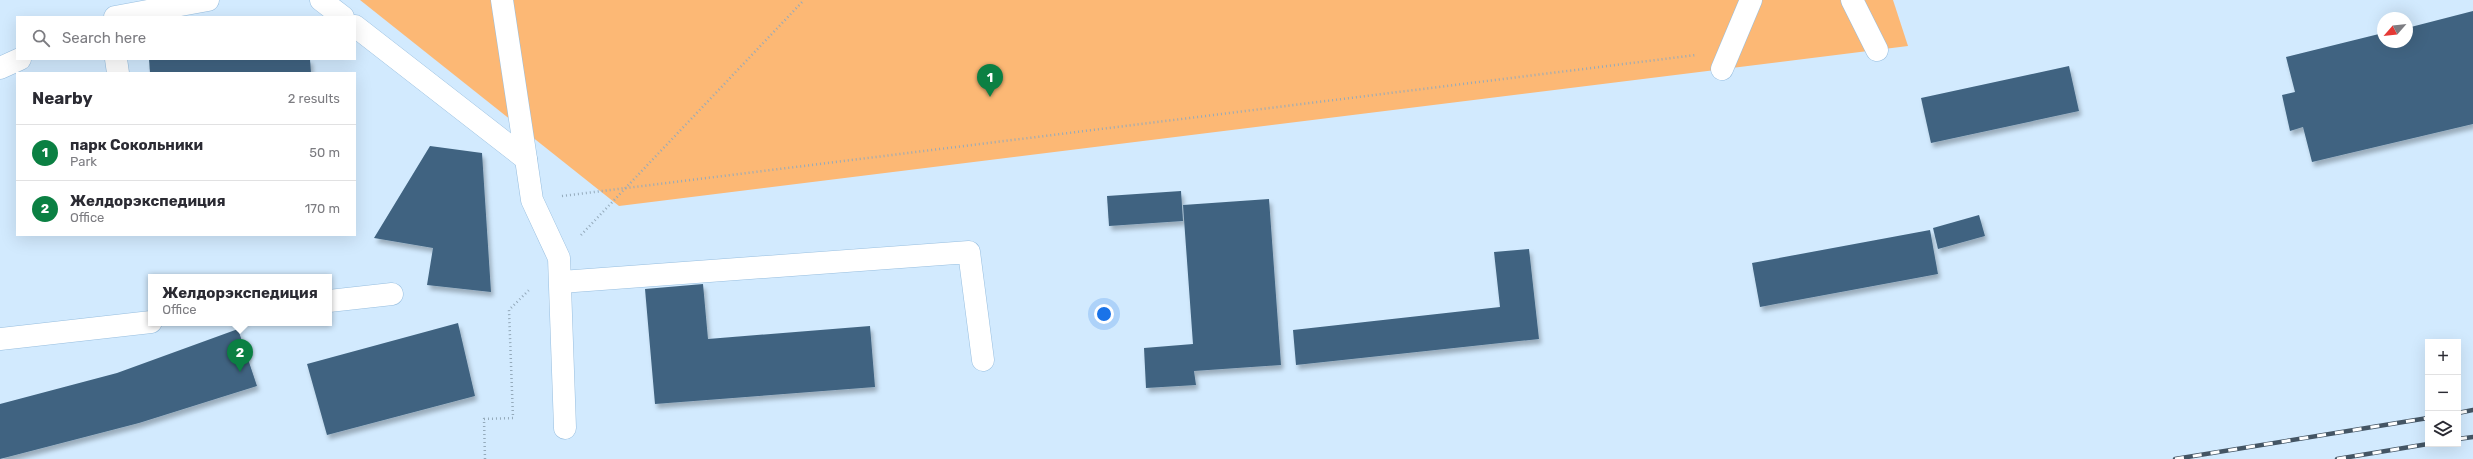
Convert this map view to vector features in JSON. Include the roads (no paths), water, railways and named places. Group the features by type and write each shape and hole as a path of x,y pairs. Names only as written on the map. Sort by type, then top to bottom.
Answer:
{"street":[{"path":"122,16 208,0"},
{"path":"321,0 342,16"},
{"path":"502,0 532,200 560,258 566,428"},
{"path":"1726,60 1751,0"},
{"path":"1852,0 1877,50"},
{"path":"356,27 526,159"},
{"path":"0,68 18,60"},
{"path":"116,60 118,72"},
{"path":"561,282 969,252 983,360"},
{"path":"332,301 392,294"},
{"path":"0,339 148,322"}],"railway":[{"path":"2461,412 2473,410"},
{"path":"2175,459 2425,418"},
{"path":"2461,439 2473,437"},
{"path":"2337,459 2425,444"}],"place":[{"name":"парк Сокольники","path":"990,97"},
{"name":"Желдорэкспедиция","path":"240,372"}]}
